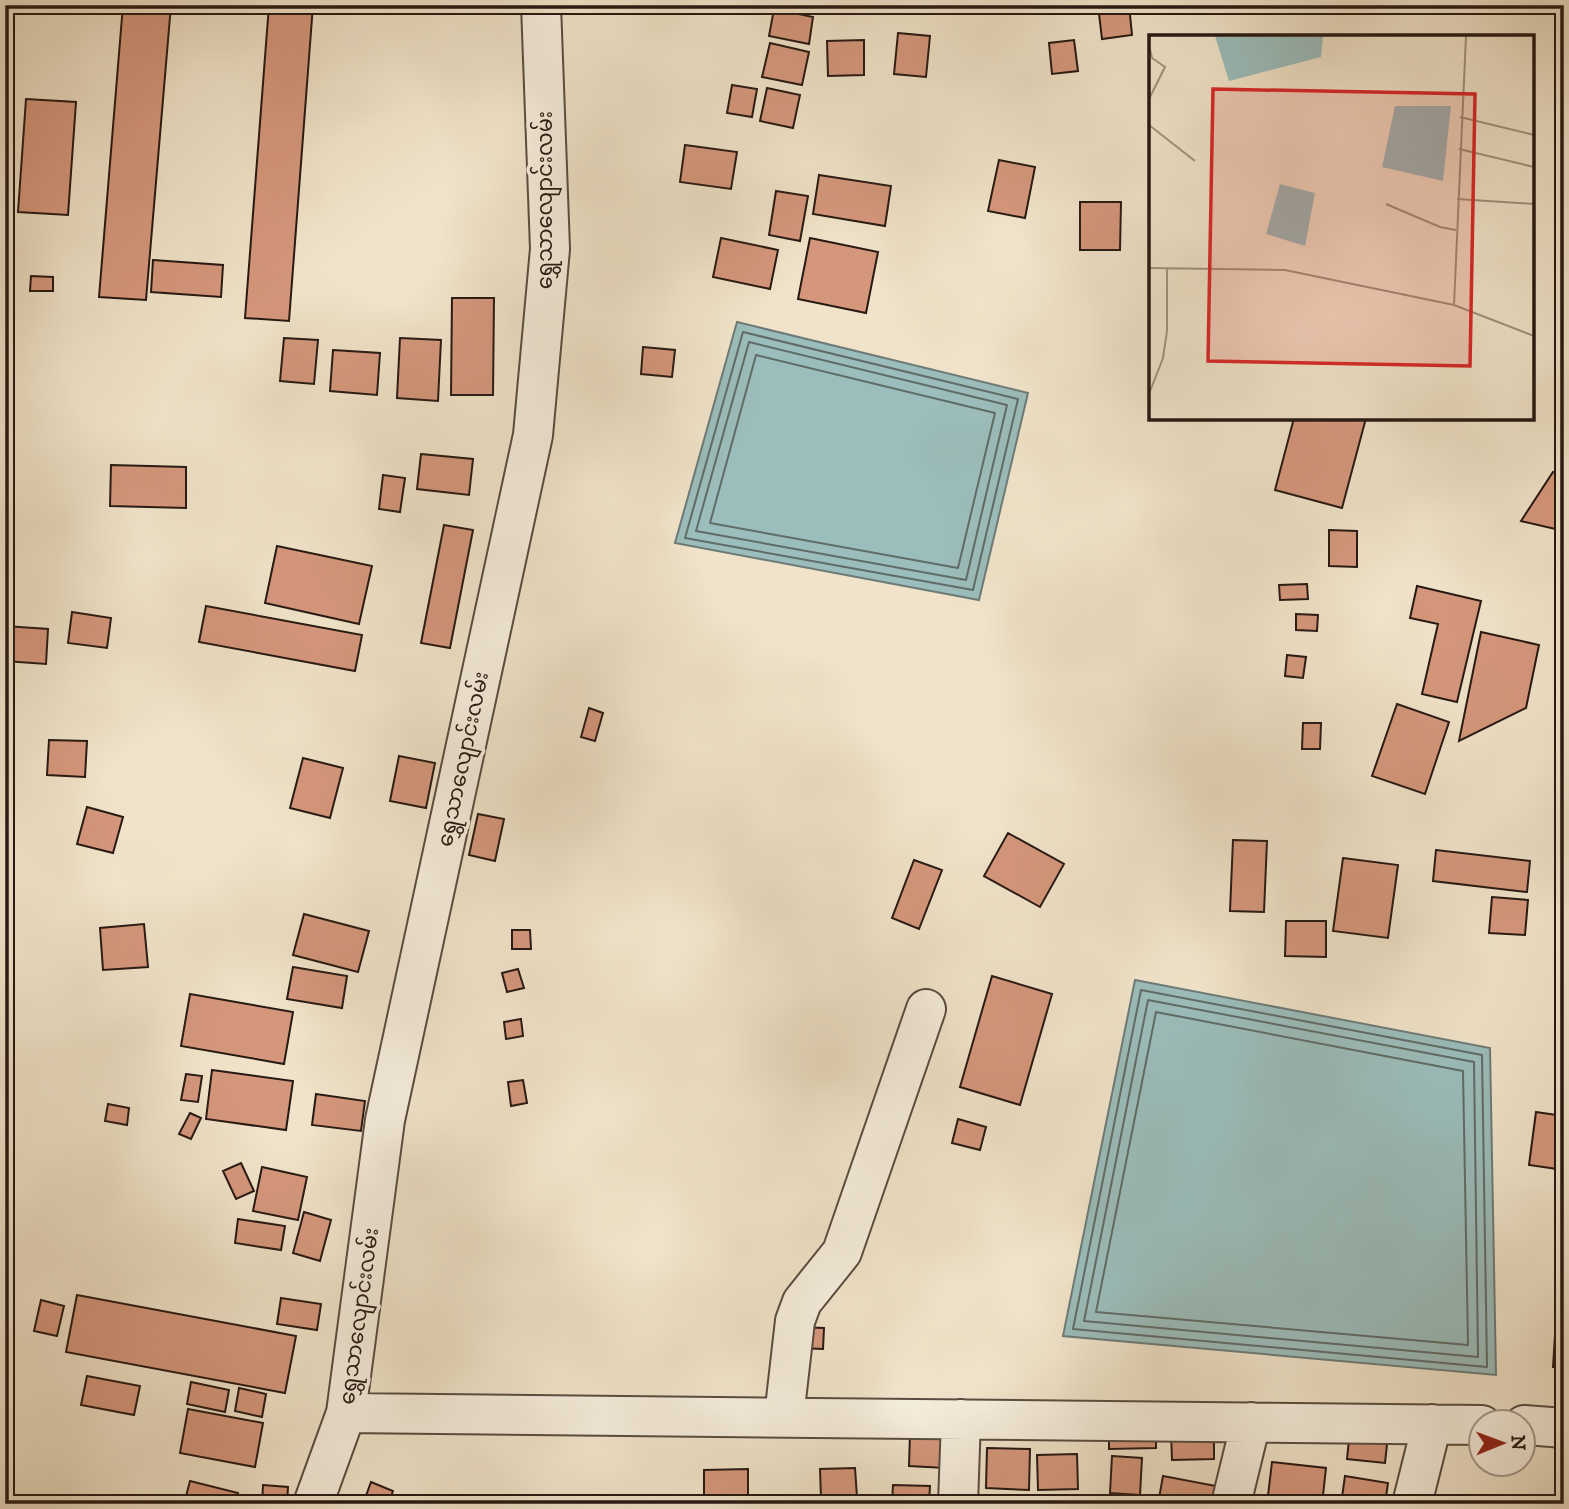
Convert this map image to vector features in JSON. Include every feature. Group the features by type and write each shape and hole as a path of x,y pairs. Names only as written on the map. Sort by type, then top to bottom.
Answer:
{"street":[{"name":"ရွှေသာလျောင်းလမ်း","path":"313,1504 346,1413 385,1121 533,435 550,249 541,5"},
{"path":"784,1417 795,1342 795,1321 802,1302 842,1252 926,1009"},
{"path":"346,1413 1468,1425"},
{"path":"958,1504 961,1419"},
{"path":"1231,1504 1251,1422"},
{"path":"1412,1504 1432,1424"},
{"path":"1538,1426 1564,1428"}],"water":[{"path":"737,322 1028,393 979,600 675,543"},
{"path":"1135,980 1490,1048 1496,1375 1063,1336"}],"building":[{"path":"123,5 171,5 146,300 99,297"},
{"path":"269,5 313,5 289,321 245,318"},
{"path":"1098,5 1129,5 1132,35 1102,39"},
{"path":"1361,5 1390,5 1390,11 1362,12"},
{"path":"774,9 813,17 809,44 769,36"},
{"path":"898,33 930,36 926,77 894,74"},
{"path":"864,40 864,75 828,76 827,41"},
{"path":"1074,40 1078,71 1052,74 1049,43"},
{"path":"770,43 809,52 802,85 762,77"},
{"path":"732,85 757,89 752,117 727,113"},
{"path":"767,88 800,95 793,128 760,121"},
{"path":"26,99 76,102 68,215 18,212"},
{"path":"685,145 737,152 731,189 680,182"},
{"path":"999,160 1035,167 1025,218 988,211"},
{"path":"819,175 891,186 885,226 813,214"},
{"path":"776,191 808,196 800,241 769,235"},
{"path":"1080,202 1121,202 1120,250 1080,250"},
{"path":"721,238 778,250 770,289 713,277"},
{"path":"810,238 878,252 866,313 798,299"},
{"path":"153,260 223,265 221,297 151,292"},
{"path":"31,276 53,277 53,291 30,291"},
{"path":"452,298 494,298 493,395 451,395"},
{"path":"284,338 318,340 314,384 280,381"},
{"path":"400,338 441,340 438,401 397,398"},
{"path":"643,347 675,350 672,377 641,374"},
{"path":"333,350 380,353 377,395 330,391"},
{"path":"1293,420 1365,420 1342,508 1275,490"},
{"path":"421,454 473,459 469,495 417,489"},
{"path":"111,465 186,467 186,508 110,506"},
{"path":"1553,472 1564,475 1564,531 1521,521"},
{"path":"383,475 405,478 400,512 379,509"},
{"path":"444,525 473,530 450,648 421,643"},
{"path":"1329,530 1357,531 1357,567 1329,566"},
{"path":"277,546 372,566 359,624 265,603"},
{"path":"1307,584 1308,599 1280,600 1279,585"},
{"path":"1417,586 1481,601 1457,702 1422,694 1438,624 1410,618"},
{"path":"206,606 362,635 355,671 199,642"},
{"path":"72,612 111,618 107,648 68,643"},
{"path":"1296,614 1318,615 1317,631 1296,630"},
{"path":"5,626 48,629 46,664 5,661"},
{"path":"1481,632 1539,645 1526,708 1459,741"},
{"path":"1287,655 1306,657 1303,678 1285,676"},
{"path":"1397,704 1449,722 1425,794 1372,776"},
{"path":"589,708 603,713 595,741 581,737"},
{"path":"1303,723 1321,723 1320,749 1302,749"},
{"path":"49,740 87,741 85,777 47,775"},
{"path":"399,756 435,763 426,808 390,801"},
{"path":"303,758 343,768 330,818 290,808"},
{"path":"87,807 123,817 113,853 77,844"},
{"path":"478,814 504,819 495,861 469,855"},
{"path":"1008,833 1064,864 1040,907 984,876"},
{"path":"1233,840 1267,841 1264,912 1230,911"},
{"path":"1436,850 1530,861 1527,892 1433,881"},
{"path":"1343,858 1398,865 1388,938 1333,931"},
{"path":"914,860 942,870 919,929 892,918"},
{"path":"1492,897 1528,900 1525,935 1489,933"},
{"path":"304,914 369,931 358,972 293,955"},
{"path":"1286,921 1326,921 1326,957 1285,956"},
{"path":"144,924 148,967 103,970 100,928"},
{"path":"512,930 530,930 531,949 512,949"},
{"path":"293,967 347,976 342,1008 287,999"},
{"path":"518,969 524,988 507,992 502,973"},
{"path":"992,976 1052,994 1020,1105 960,1087"},
{"path":"190,994 293,1012 284,1064 181,1046"},
{"path":"521,1019 523,1036 506,1039 504,1022"},
{"path":"212,1070 293,1081 286,1130 206,1119"},
{"path":"186,1074 202,1076 198,1102 181,1100"},
{"path":"523,1080 527,1103 511,1106 508,1082"},
{"path":"316,1094 365,1101 361,1131 312,1125"},
{"path":"108,1104 129,1108 127,1125 105,1121"},
{"path":"1536,1112 1564,1116 1564,1170 1529,1165"},
{"path":"190,1113 201,1118 191,1139 179,1134"},
{"path":"958,1119 986,1127 980,1150 952,1143"},
{"path":"241,1163 254,1191 236,1199 223,1171"},
{"path":"262,1167 307,1177 298,1220 253,1211"},
{"path":"304,1212 331,1220 320,1261 293,1253"},
{"path":"238,1219 285,1226 281,1250 235,1243"},
{"path":"77,1295 296,1336 285,1393 66,1352"},
{"path":"281,1298 321,1304 317,1330 277,1324"},
{"path":"41,1300 64,1306 57,1336 34,1331"},
{"path":"1556,1319 1564,1320 1564,1368 1553,1367"},
{"path":"798,1327 824,1328 823,1349 798,1348"},
{"path":"87,1376 140,1386 134,1415 81,1405"},
{"path":"191,1382 229,1390 225,1412 187,1404"},
{"path":"239,1388 266,1394 262,1417 235,1411"},
{"path":"188,1409 263,1423 255,1467 180,1453"},
{"path":"1156,1426 1156,1448 1109,1449 1109,1427"},
{"path":"1350,1430 1388,1435 1385,1463 1347,1459"},
{"path":"1214,1431 1214,1459 1172,1460 1171,1432"},
{"path":"910,1433 946,1435 945,1468 909,1466"},
{"path":"987,1448 1030,1449 1029,1490 986,1488"},
{"path":"1077,1454 1078,1489 1038,1490 1037,1455"},
{"path":"1112,1456 1142,1458 1140,1495 1110,1493"},
{"path":"1272,1462 1326,1468 1322,1504 1267,1504"},
{"path":"855,1468 857,1497 821,1498 820,1469"},
{"path":"748,1469 748,1504 704,1504 704,1470"},
{"path":"1163,1476 1216,1486 1213,1504 1158,1504"},
{"path":"1345,1476 1388,1483 1385,1504 1341,1504"},
{"path":"190,1481 238,1493 235,1504 184,1504"},
{"path":"371,1482 393,1491 388,1504 363,1504"},
{"path":"263,1485 288,1487 287,1504 262,1504"},
{"path":"893,1485 930,1486 929,1504 892,1504"}]}
